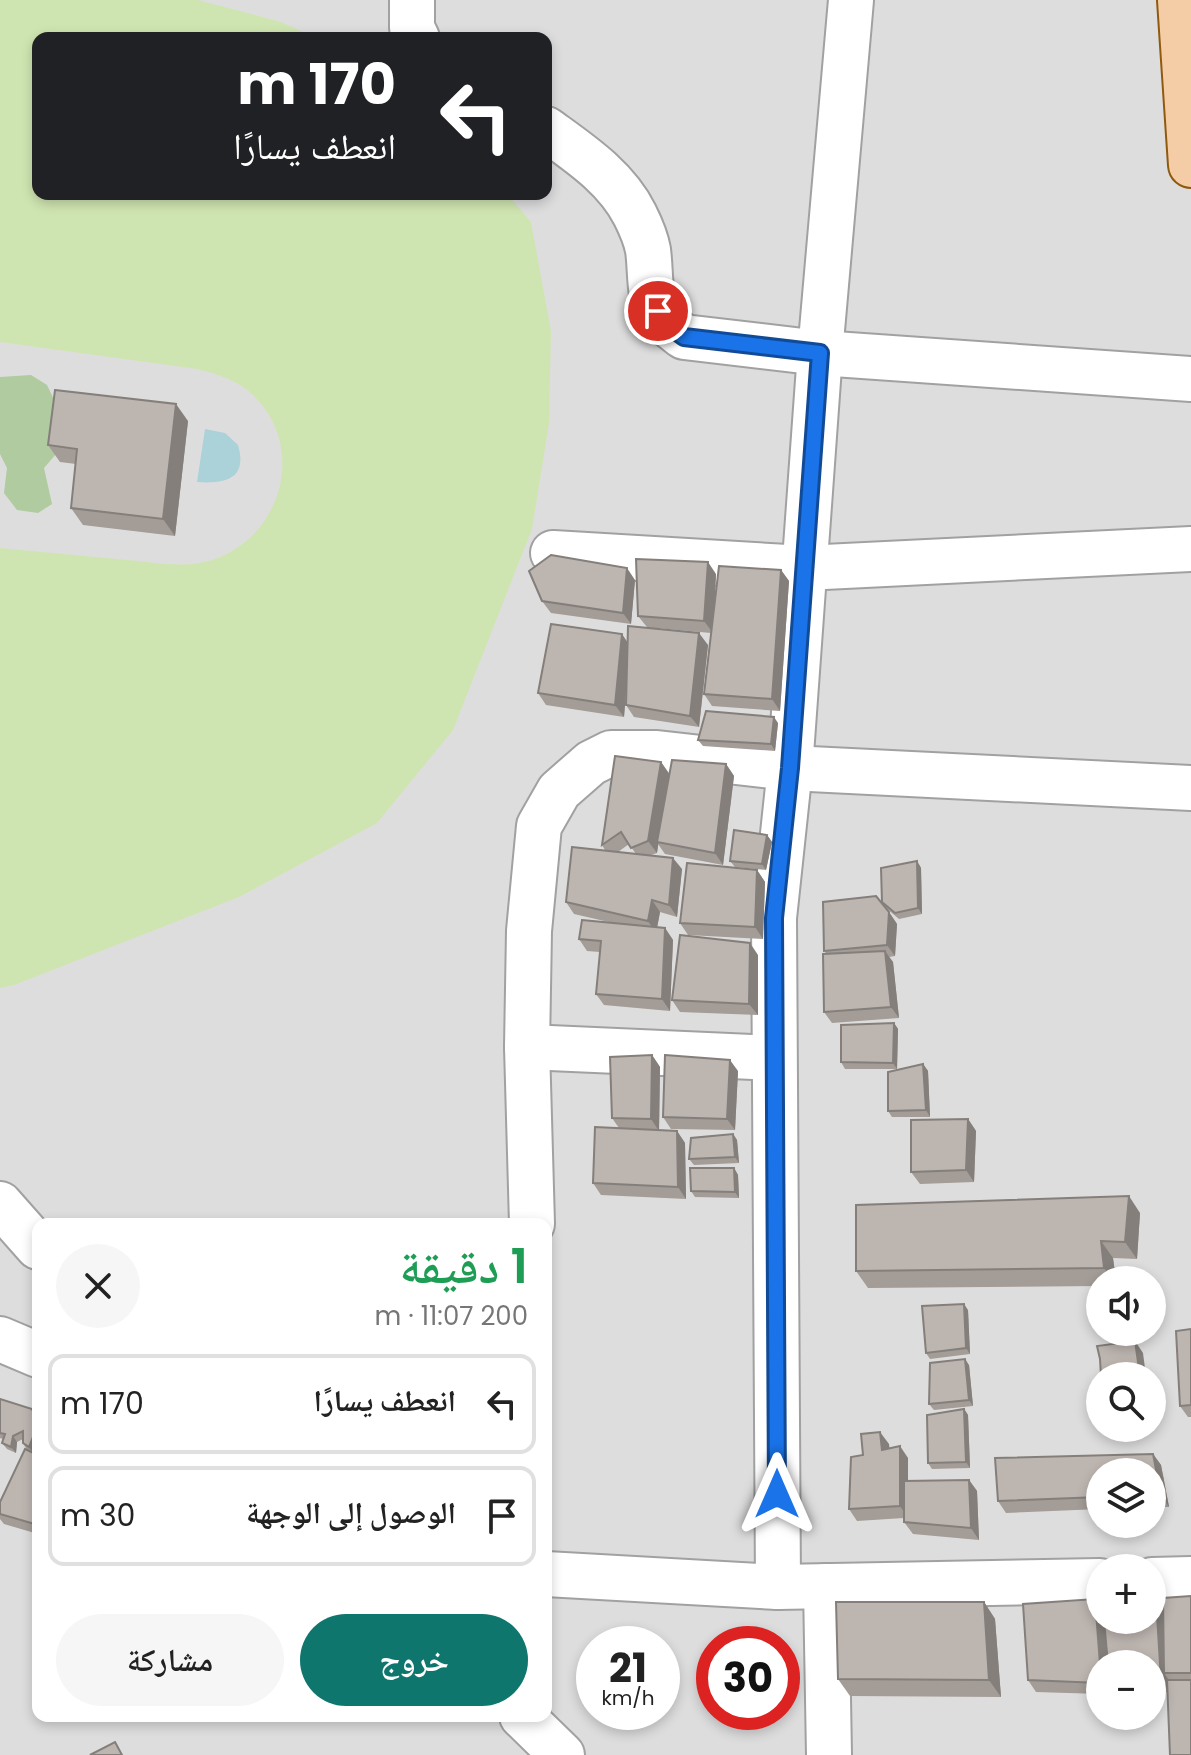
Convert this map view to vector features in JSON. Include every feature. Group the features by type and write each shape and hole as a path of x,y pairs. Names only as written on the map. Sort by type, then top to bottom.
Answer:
{"main road":[{"path":"1180,0 1191,165"}],"street":[{"path":"412,0 414,32"},
{"path":"778,1587 774,918 790,768 820,353 851,0"},
{"path":"552,133 592,163 619,190 635,215 648,249 649,280 658,311 669,326 684,337 820,353 1191,379"},
{"path":"553,553 804,568 1191,549"},
{"path":"532,1218 527,1047 529,931 539,826 559,791 591,763 611,753 657,753 790,768 1191,788"},
{"path":"527,1047 774,1058"},
{"path":"0,1204 32,1240"},
{"path":"0,1339 32,1352"},
{"path":"552,1574 778,1587 1086,1581"},
{"path":"1166,1580 1191,1579"},
{"path":"826,1586 829,1755"},
{"path":"528,1722 562,1755"}],"shaded area":[{"path":"0,0 1191,0 1191,1755 0,1755"}],"green space":[{"path":"0,0 198,0 281,22 304,32 32,32 32,200 512,200 531,222 551,331 549,423 532,529 453,730 377,823 239,897 0,988 0,548 170,564 202,563 236,548 256,532 270,511 279,488 282,464 279,439 269,415 252,394 226,378 197,369 0,342"},
{"path":"31,375 47,385 59,410 51,431 56,454 44,468 52,504 38,513 17,510 4,493 7,468 0,454 0,377"}],"water":[{"path":"205,429 225,433 238,445 240,465 232,477 217,482 197,482"}],"building":[{"path":"55,390 176,404 163,519 71,508 77,449 48,445"},
{"path":"551,555 627,568 623,613 542,601 529,571"},
{"path":"636,559 708,562 704,621 638,616"},
{"path":"719,566 781,570 772,699 704,694"},
{"path":"551,624 622,634 615,705 538,693"},
{"path":"628,626 699,633 690,716 626,705"},
{"path":"706,711 774,717 771,744 698,740"},
{"path":"615,756 661,762 648,841 631,848 621,832 602,845"},
{"path":"672,760 726,764 715,853 657,842"},
{"path":"734,830 767,835 762,864 730,861"},
{"path":"572,847 673,858 669,905 652,900 648,921 566,902"},
{"path":"917,861 918,908 895,913 882,902 881,868"},
{"path":"687,863 757,870 755,927 680,923"},
{"path":"876,896 889,912 887,945 824,951 823,902"},
{"path":"582,920 665,928 662,999 596,994 601,941 579,939"},
{"path":"680,935 750,943 749,1004 672,1000"},
{"path":"885,951 891,1007 824,1012 823,954"},
{"path":"894,1023 893,1063 841,1062 841,1025"},
{"path":"652,1055 651,1119 612,1118 610,1057"},
{"path":"665,1055 730,1060 727,1119 663,1117"},
{"path":"923,1064 926,1110 888,1111 888,1072"},
{"path":"968,1119 966,1170 911,1172 911,1120"},
{"path":"595,1127 677,1131 678,1187 593,1183"},
{"path":"733,1134 735,1157 689,1159 691,1138"},
{"path":"690,1168 734,1168 735,1192 691,1191"},
{"path":"1129,1196 1125,1242 1101,1241 1104,1266 1086,1268 856,1271 856,1205"},
{"path":"964,1304 966,1348 926,1353 922,1306"},
{"path":"1191,1329 1191,1405 1180,1406 1176,1331"},
{"path":"1097,1346 1136,1346 1138,1362 1100,1362"},
{"path":"965,1359 969,1400 929,1404 930,1363"},
{"path":"0,1399 32,1409 32,1440 29,1447 23,1443 23,1431 13,1436 11,1447 2,1443 5,1434 0,1433"},
{"path":"964,1409 966,1462 928,1463 927,1415"},
{"path":"880,1432 882,1450 900,1446 900,1506 849,1509 851,1457 863,1455 861,1434"},
{"path":"25,1449 32,1452 32,1523 0,1514 0,1502"},
{"path":"1153,1454 1154,1458 1086,1458 1086,1498 998,1501 995,1458"},
{"path":"969,1480 971,1528 904,1522 904,1481"},
{"path":"1191,1596 1191,1673 1166,1673 1163,1634 1166,1634 1166,1598"},
{"path":"1086,1600 1086,1634 1098,1634 1099,1650 1086,1650 1086,1682 1028,1680 1023,1604"},
{"path":"836,1602 984,1602 989,1680 838,1679"},
{"path":"1105,1634 1158,1634 1159,1650 1107,1650"},
{"path":"1167,1680 1191,1680 1191,1755 1170,1755"},
{"path":"115,1742 122,1755 90,1755"}],"route":[{"path":"658,311 669,326 684,337 820,353 790,768 774,918 777,1494"}]}
